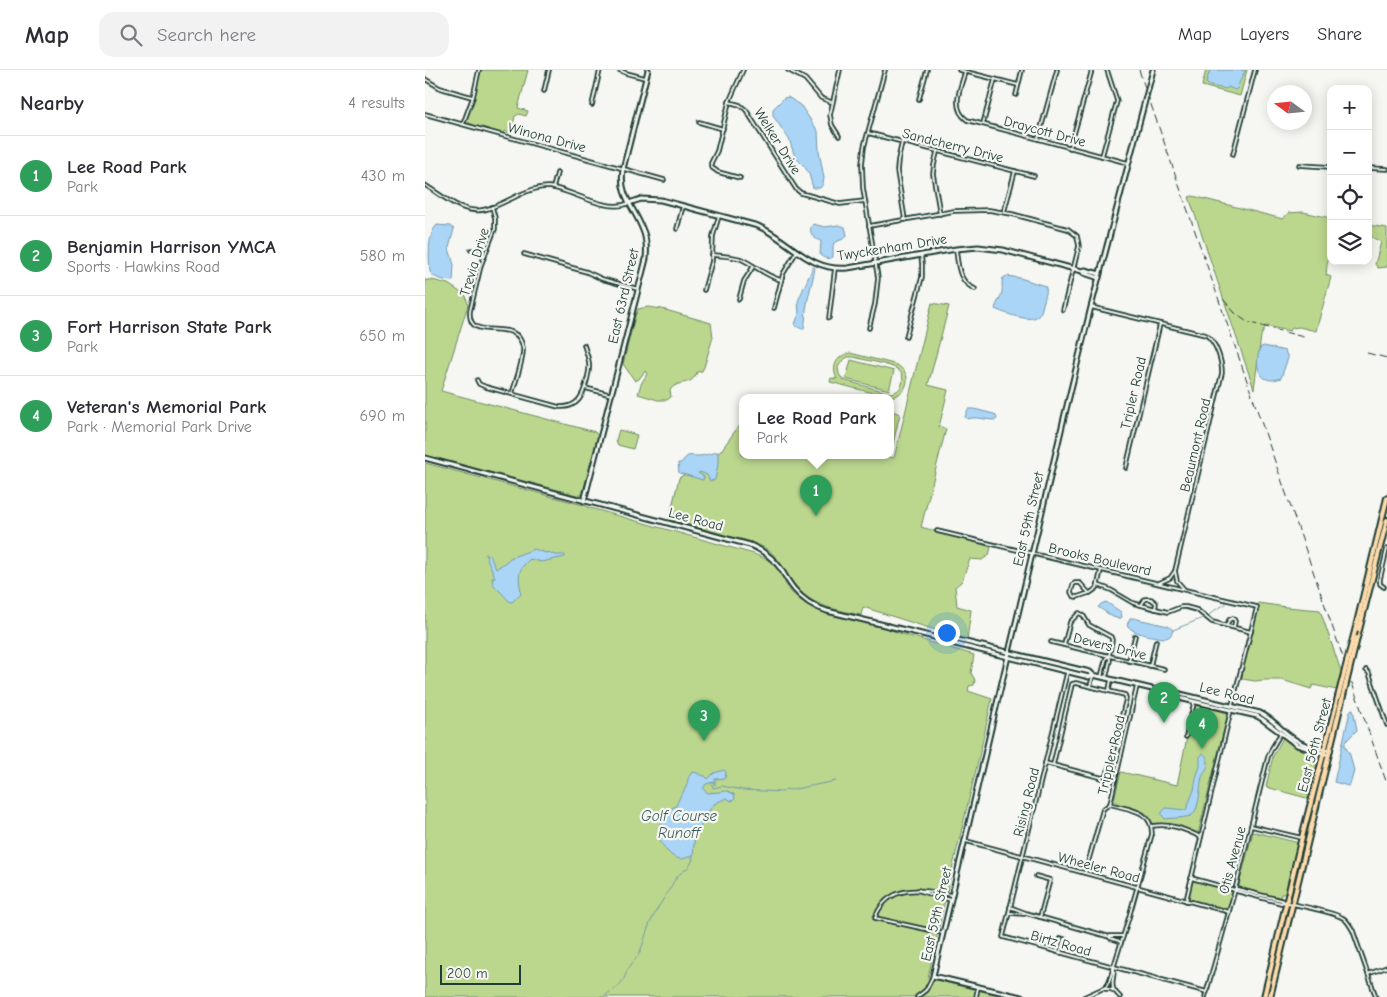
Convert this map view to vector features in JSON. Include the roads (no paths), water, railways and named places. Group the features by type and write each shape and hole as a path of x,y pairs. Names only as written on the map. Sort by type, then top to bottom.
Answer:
{"main road":[{"name":"East 56th Street","path":"1267,997 1268,992 1266,991 1302,838 1385,516 1387,498"},
{"name":"East 56th Street","path":"1267,997 1274,981 1287,903 1300,870 1387,520"},
{"path":"1300,870 1304,840 1302,838"},
{"path":"1273,960 1272,979 1274,981"}],"street":[{"path":"463,124 473,97 479,70"},
{"path":"544,91 549,70"},
{"path":"592,105 600,70"},
{"path":"619,70 626,74 646,78"},
{"name":"East 63rd Street","path":"584,501 646,259 646,242 641,223 629,203 623,185 623,169 648,70"},
{"path":"740,178 718,172 711,167 711,163 717,151 729,102 743,70"},
{"path":"788,70 805,79 821,98 832,102"},
{"path":"839,136 830,115 840,70"},
{"path":"869,328 876,300 878,278 862,183 861,164 885,70"},
{"path":"919,99 927,70"},
{"path":"959,70 1018,85"},
{"path":"1016,95 1022,70"},
{"path":"1038,139 1057,70"},
{"path":"1070,148 1092,70"},
{"path":"1102,156 1117,101 1107,70"},
{"name":"East 59th Street","path":"933,976 1031,554 1091,307 1153,70"},
{"path":"1233,154 1255,70"},
{"name":"Draycott Drive","path":"965,72 957,106 958,113 967,120 1129,164"},
{"path":"983,124 995,79"},
{"path":"425,80 440,88 473,97"},
{"name":"Welker Drive","path":"729,102 739,105 746,110 796,189 801,193 840,204 865,200"},
{"name":"Winona Drive","path":"425,114 665,180"},
{"path":"699,122 723,129"},
{"name":"Sandcherry Drive","path":"868,133 1034,176"},
{"path":"903,142 897,171 905,220"},
{"path":"937,151 933,177 940,214"},
{"path":"1299,165 1327,167"},
{"path":"1372,168 1387,169"},
{"path":"1004,212 1015,171"},
{"path":"553,188 557,174"},
{"path":"425,185 456,205 479,210 492,207 542,187 553,188 614,206 629,203"},
{"name":"Twyckenham Drive","path":"629,203 639,199 653,199 762,228 815,262 835,268 848,268 956,249 978,247 1000,249 1100,276"},
{"path":"677,229 683,206"},
{"name":"Trevia Drive","path":"492,207 496,224 485,256 470,311 470,318 472,323 479,328 512,332 522,344 523,352 512,394"},
{"path":"869,226 973,210 1004,212 1066,228 1077,236 1079,244 1063,310"},
{"path":"704,290 712,255 713,236 719,216"},
{"path":"956,249 961,277 967,284 975,288"},
{"path":"471,250 485,256"},
{"path":"774,308 785,268 797,251"},
{"path":"524,254 587,272 602,280 638,289"},
{"path":"712,255 742,260 768,276 781,280"},
{"path":"906,337 922,277 921,255"},
{"path":"739,299 744,281 753,267"},
{"path":"829,318 835,268"},
{"path":"1091,307 1160,324"},
{"name":"Beaumont Road","path":"1160,324 1207,336 1213,342 1222,373 1175,571"},
{"name":"Tripler Road","path":"1126,468 1160,324"},
{"path":"477,380 483,386 566,407 578,401 583,395 589,366 584,345"},
{"path":"585,388 611,395"},
{"name":"Lee Road","path":"425,458 750,545 772,559 795,590 805,600 829,612 938,638 939,640 1007,658 1089,677 1093,675"},
{"name":"Brooks Boulevard","path":"937,531 1257,607 1251,632"},
{"path":"1384,587 1380,584 1380,579 1387,549"},
{"path":"1089,593 1078,582 1073,585 1071,592 1076,597 1089,593 1095,590 1101,570"},
{"path":"1159,584 1170,578 1175,571"},
{"path":"1175,571 1178,582 1185,590"},
{"path":"1098,585 1111,590 1131,603 1169,612 1186,606 1199,611 1211,622 1251,632 1231,708 1186,900"},
{"path":"1141,606 1144,600 1150,598 1155,602 1155,609"},
{"path":"1064,645 1070,623 1077,614 1081,614 1088,624 1112,637 1106,678"},
{"path":"1227,626 1229,619 1233,618 1235,621 1234,627"},
{"name":"Lee Road","path":"938,638 941,636 1090,672 1093,675 1111,680 1169,693 1172,692 1231,708 1260,718 1301,743 1329,753"},
{"path":"1129,661 1135,636"},
{"path":"1150,666 1156,641"},
{"name":"Devers Drive","path":"1051,642 1164,669"},
{"path":"1101,677 1106,658 1109,656"},
{"path":"1366,670 1369,672 1387,724"},
{"name":"Rising Road","path":"1003,937 1068,672"},
{"path":"1090,686 1093,675"},
{"path":"1109,690 1111,680"},
{"path":"1045,764 1106,777 1126,698 1124,694 1076,682 1071,685 1053,765"},
{"name":"Trippler Road","path":"1137,686 1110,804 1143,814 1149,820 1151,826"},
{"name":"Lee Road","path":"1169,693 1171,696 1194,702 1231,708"},
{"path":"1186,737 1194,702"},
{"name":"Otis Avenue","path":"1205,997 1235,890 1268,757 1271,748 1282,732"},
{"path":"1085,873 1103,809 1110,804"},
{"path":"1084,997 1108,985 1152,832 1151,826 1173,826 1201,837"},
{"path":"1251,826 1302,838"},
{"name":"Wheeler Road","path":"964,841 1229,912"},
{"path":"1036,876 1050,880 1040,917"},
{"path":"1191,878 1341,917 1353,931 1376,997"},
{"path":"918,890 951,900"},
{"path":"943,933 875,918 883,904 891,897 905,891 926,890 952,895"},
{"path":"1011,907 1026,914 1110,937 1119,940 1121,943"},
{"path":"1009,914 1026,914"},
{"path":"1110,937 1123,936"},
{"name":"Birtz Road","path":"1003,937 1207,992"},
{"path":"1057,952 1061,938"},
{"path":"1061,953 1064,939"},
{"path":"1114,968 1113,983 1115,991 1120,997"},
{"path":"1368,974 1387,968"},
{"path":"917,997 927,988 933,976 1021,997"},
{"path":"976,997 978,986"},
{"path":"1103,989 1115,991"}],"water":[{"path":"1210,70 1245,71 1238,88 1235,90 1228,87 1226,89 1210,86 1206,83"},
{"path":"788,97 801,106 818,131 819,151 824,178 820,188 813,188 809,174 795,157 789,139 773,116 773,109 784,98"},
{"path":"813,224 825,227 838,225 845,227 847,235 845,238 834,243 833,257 826,258 820,255 821,241 811,232"},
{"path":"437,225 450,226 454,229 449,248 454,265 453,281 437,278 430,272 430,240"},
{"path":"813,267 815,268 806,307 804,328 802,329 795,324 799,314 798,301"},
{"path":"1007,276 1045,286 1046,293 1038,316 1023,318 995,309 1001,294 1003,278"},
{"path":"1261,347 1285,351 1288,358 1281,378 1267,379 1259,372 1259,353"},
{"path":"968,409 994,414 997,419 967,419 965,417"},
{"path":"718,452 718,464 715,480 710,481 707,475 700,472 698,473 704,477 703,480 679,473 678,463 681,463 687,456 701,456"},
{"path":"534,549 554,555 565,555 565,557 541,562 530,559 522,567 519,574 521,593 510,602 493,584 492,578 495,577 485,554 490,556 496,569 510,558"},
{"path":"1106,602 1121,612 1122,617 1119,619 1113,617 1098,607"},
{"path":"1130,618 1168,626 1173,632 1169,637 1164,638 1139,633 1127,625"},
{"path":"1352,709 1357,730 1345,742 1354,771 1348,786 1334,782"},
{"path":"1203,753 1207,758 1208,765 1202,777 1195,811 1187,817 1165,819 1162,812 1166,808 1186,810 1194,790 1200,766 1200,757"},
{"name":"Golf Course Runoff","path":"724,770 726,772 725,778 715,779 715,785 713,782 706,784 703,789 708,793 727,791 734,794 735,799 732,801 726,798 714,804 708,812 705,821 695,833 693,855 681,859 673,856 663,846 658,835 663,816 676,806 692,772 705,776 708,779 714,773"}],"waterway":[{"path":"1208,616 1226,604"},
{"path":"1173,630 1203,618"},
{"path":"711,783 713,788 722,786 743,790 782,792 786,789 790,790 836,781"},
{"path":"604,997 623,980 628,969 639,954 656,911 679,874 691,864 693,855"}],"railway":[{"path":"1139,70 1387,784"},
{"path":"1223,299 1235,313 1247,322 1307,338"},
{"path":"1367,353 1387,358"}],"place":[{"name":"Lee Road Park","path":"816,516"},
{"name":"Benjamin Harrison YMCA","path":"1164,723"},
{"name":"Fort Harrison State Park","path":"704,741"},
{"name":"Veteran's Memorial Park","path":"1202,749"}]}
